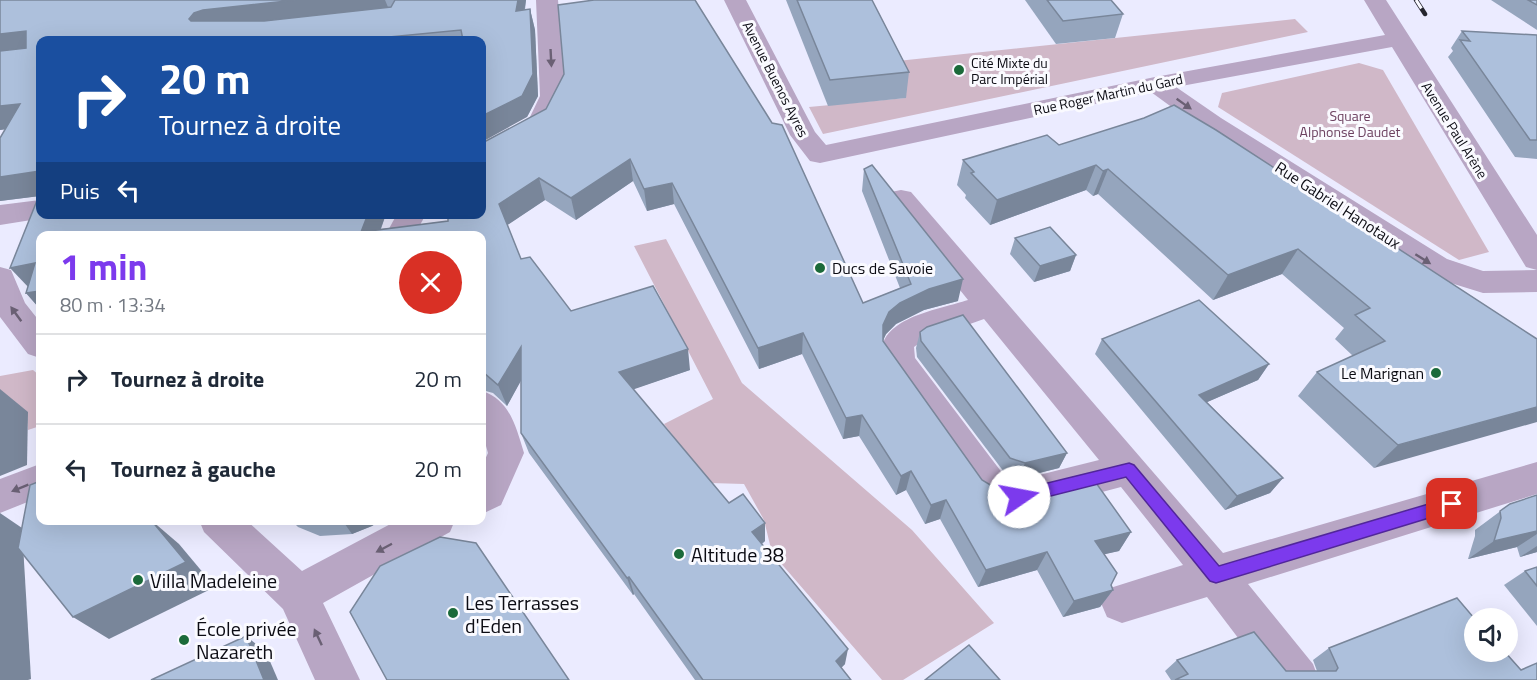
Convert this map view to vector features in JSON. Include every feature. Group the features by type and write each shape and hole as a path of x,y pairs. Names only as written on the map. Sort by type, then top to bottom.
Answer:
{"street":[{"path":"486,153 540,124 553,96 547,0"},
{"name":"Avenue Buenos Ayres","path":"735,0 803,135 820,155"},
{"name":"Avenue Paul Arène","path":"1375,0 1537,259"},
{"name":"Rue Roger Martin du Gard","path":"820,155 1155,84 1398,39"},
{"name":"Rue Gabriel Hanotaux","path":"1155,84 1436,267 1483,282 1537,281"},
{"path":"901,199 1129,469 1216,575 1297,680"},
{"path":"0,215 36,210"},
{"path":"0,278 10,308 36,340"},
{"path":"991,305 910,333 900,340 896,350 899,362 990,486 1003,494 1019,497 1129,469"},
{"path":"486,410 496,421 506,453 486,494"},
{"path":"1122,603 1537,478"},
{"path":"0,496 36,482"},
{"path":"223,525 298,595 338,680"},
{"path":"298,595 427,525"}],"green space":[{"path":"1295,19 1308,32 823,134 809,107 905,98 888,62"},
{"name":"Square Alphonse Daudet","path":"1359,63 1383,70 1489,252 1459,260 1218,107 1222,93"},
{"path":"666,239 742,383 912,530 994,623 903,680 882,680 772,553 764,520 744,484 710,483 664,424 713,399 634,246"},
{"path":"33,370 36,373 36,427 28,430 27,413 0,418 0,376"}],"building":[{"path":"0,0 296,0 203,10 194,13 189,19 191,21 264,21 391,7 395,0 518,0 516,11 530,9 533,74 522,96 486,114 486,36 462,36 461,30 399,36 36,36 36,172 0,177 0,138 20,104 0,106 0,51 26,48 26,31 0,34"},
{"path":"594,0 695,0 772,123 782,125 863,303 911,284 864,169 872,165 963,279 929,289 900,303 889,312 883,325 883,341 982,480 997,489 1028,497 1094,480 1131,532 1095,541 1117,573 1111,585 1113,590 1074,601 1047,552 986,570 946,500 931,505 911,471 901,476 862,415 846,418 803,333 758,348 672,183 644,189 630,159 571,198 539,178 499,204 521,259 530,257 571,311 653,286 688,349 619,372 729,503 743,494 765,523 752,532 848,649 836,661 851,680 703,680 521,433 521,347 498,385 486,375 486,231 369,231 448,221 448,219 486,219 486,141 546,109 564,74 558,5"},
{"path":"797,0 872,0 909,72 830,80"},
{"path":"1047,0 1111,0 1123,14 1063,21"},
{"path":"1462,31 1537,35 1537,140 1530,140 1460,40 1470,41"},
{"path":"1174,105 1537,339 1537,407 1398,445 1317,372 1385,341 1355,315 1370,308 1298,249 1228,275 1108,169 1103,171 1096,165 997,200 971,173 974,172 963,160 1047,135 1059,145 1144,118"},
{"path":"36,203 36,219 366,219 361,231 36,231 36,292 26,293 35,263 10,268"},
{"path":"1050,227 1076,255 1040,266 1015,238"},
{"path":"1199,300 1269,364 1199,395 1283,478 1237,496 1102,339"},
{"path":"963,315 1067,453 1025,463 1010,458 921,341 920,332 927,327"},
{"path":"36,483 36,525 155,525 186,562 73,617 18,548 30,485"},
{"path":"1537,495 1537,531 1494,541 1501,518 1500,511 1510,504"},
{"name":"Les Terrasses d'Eden","path":"440,537 476,543 569,680 387,680 350,612 380,566"},
{"path":"1537,567 1537,586 1525,571"},
{"path":"1457,598 1466,608 1464,662 1514,662 1521,670 1537,663 1537,680 1175,680 1188,674 1177,660 1254,632 1286,671 1336,671 1338,668 1329,648"},
{"path":"246,636 264,680 151,680"},
{"path":"969,645 1000,680 925,680"}],"railway":[{"path":"1416,0 1425,14"}],"place":[{"name":"Cité Mixte du Parc Impérial","path":"959,70"},
{"name":"Ducs de Savoie","path":"820,268"},
{"name":"Le Marignan","path":"1436,373"},
{"name":"Altitude 38","path":"679,554"},
{"name":"Villa Madeleine","path":"138,580"},
{"name":"Les Terrasses d'Eden","path":"453,613"},
{"name":"École privée Nazareth","path":"184,640"}],"route":[{"path":"1019,497 1129,469 1216,575 1452,504"}]}
